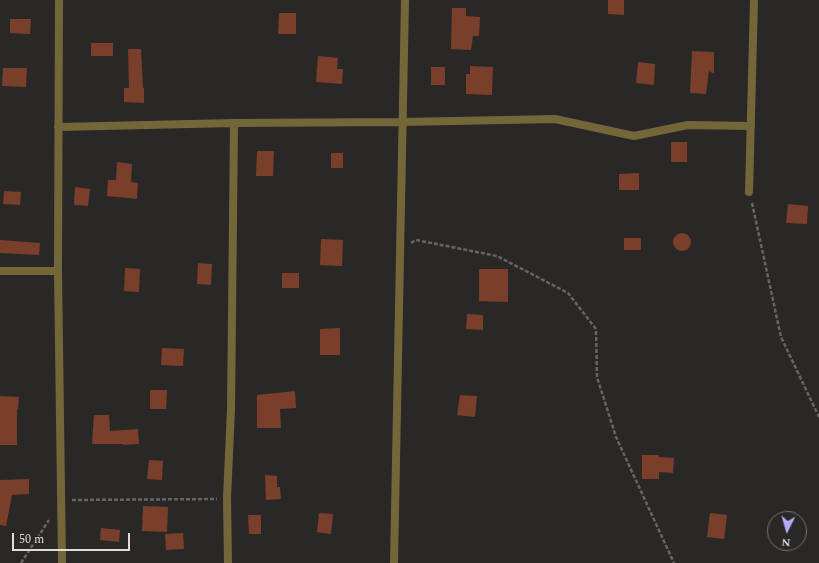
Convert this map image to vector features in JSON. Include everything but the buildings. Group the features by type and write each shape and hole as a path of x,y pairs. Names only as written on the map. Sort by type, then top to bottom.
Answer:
{"street":[{"path":"59,0 58,271 62,563"},
{"path":"394,563 405,0"},
{"path":"749,192 754,0"},
{"path":"58,128 234,123 555,119 634,136 688,125 751,126"},
{"path":"228,563 227,498 231,410 234,123"},
{"path":"0,271 58,271"}],"path":[{"path":"749,192 781,337 819,417"},
{"path":"400,247 416,240 497,256 568,292 596,329 597,377 616,437 674,563"},
{"path":"62,500 227,498"},
{"path":"22,563 50,519"}]}
